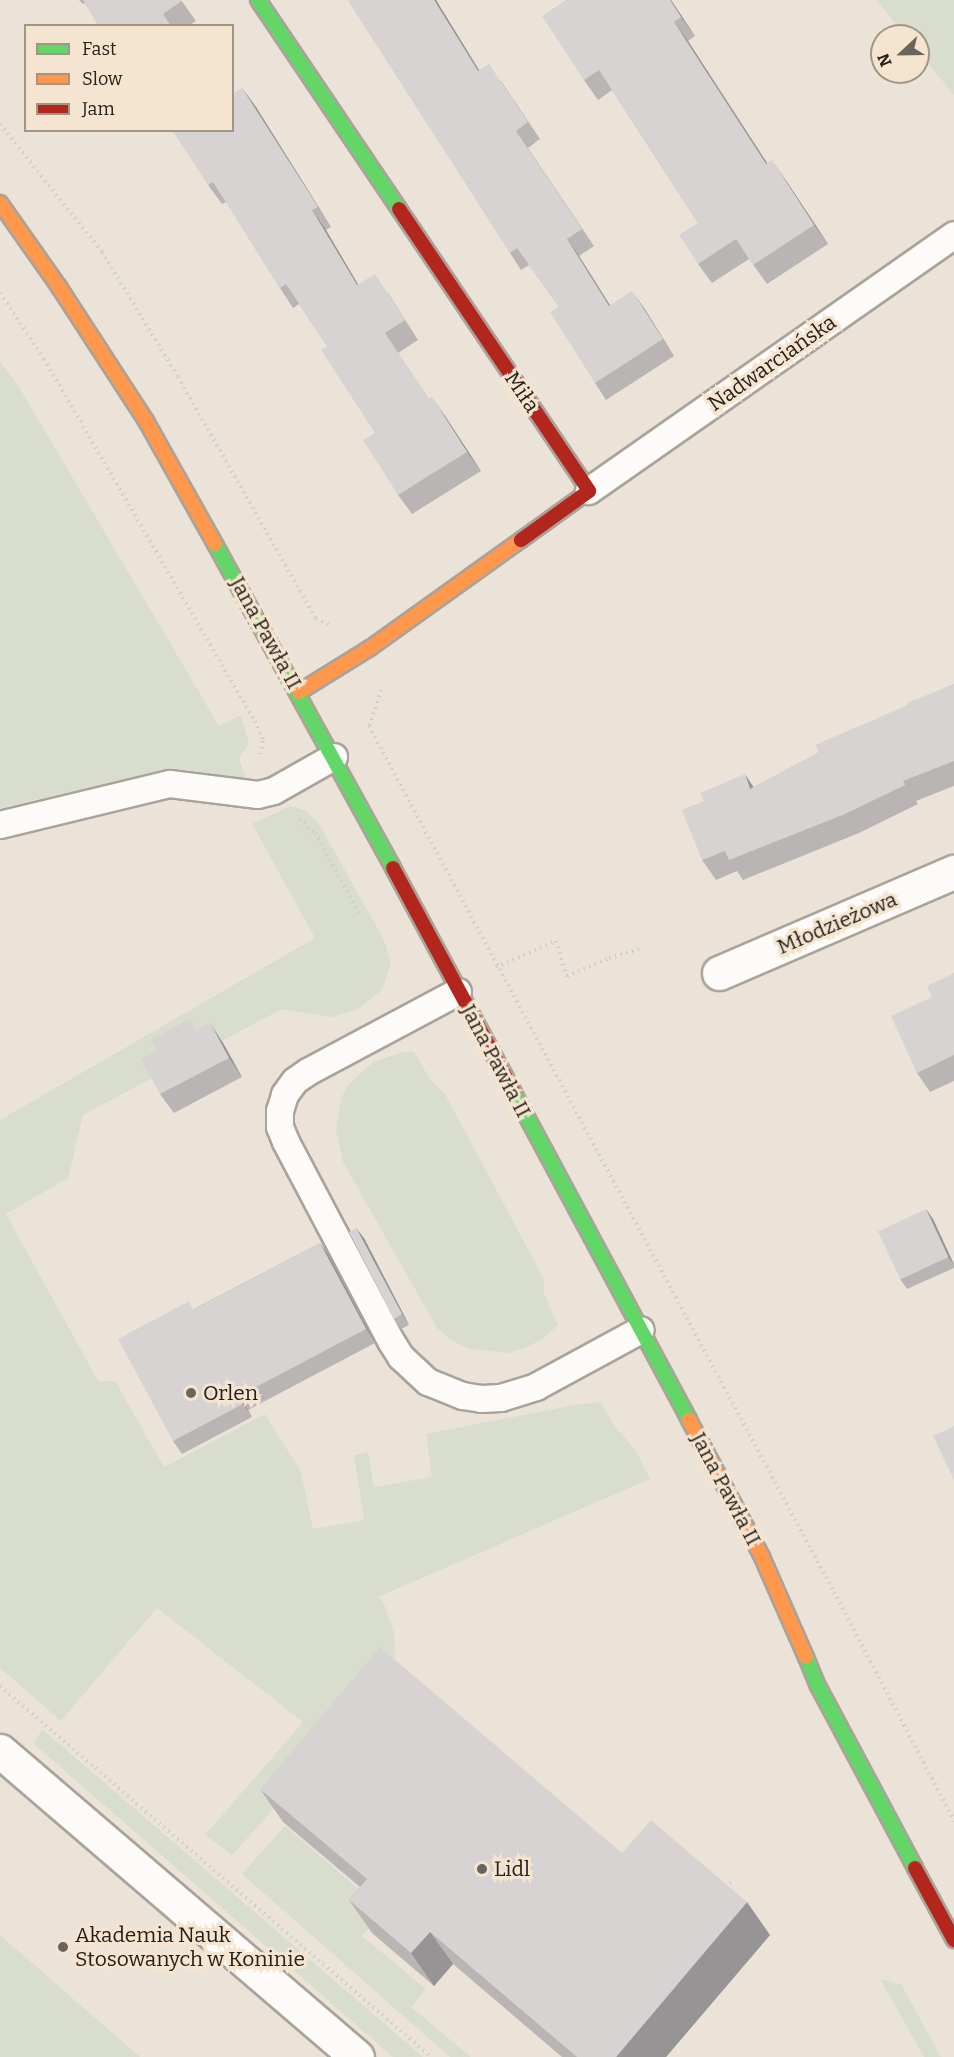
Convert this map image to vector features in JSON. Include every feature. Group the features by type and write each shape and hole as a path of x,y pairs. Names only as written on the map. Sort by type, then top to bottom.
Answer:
{"main road":[{"name":"Miła","path":"258,0 589,491"},
{"name":"Jana Pawła II","path":"0,203 59,287 146,421 299,692 762,1557 818,1686 954,1940"},
{"path":"299,692 370,648 589,491"}],"street":[{"name":"Młodzieżowa","path":"719,973 954,872"},
{"path":"0,1751 357,2057"}],"lane":[{"name":"Nadwarciańska","path":"589,491 954,235"},
{"path":"0,825 170,784 258,795 274,791 334,756"},
{"path":"458,992 308,1072 295,1081 285,1095 280,1111 280,1127 286,1142 391,1341 401,1357 428,1382 463,1396 482,1399 501,1398 536,1386 641,1330"}],"path":[{"path":"0,124 102,252 178,377 316,619 337,630 360,626 385,676 369,726 496,967 806,1540 954,1821"},
{"path":"0,293 44,359 255,721 263,741 260,759 262,771 290,816 302,820 315,833 359,913"},
{"path":"496,967 556,941 567,976 609,958 642,948"},
{"path":"0,1686 431,2057"},
{"path":"721,1893 731,1882"}],"green space":[{"path":"876,0 954,0 954,95 930,66 930,24 896,24"},
{"path":"0,361 22,392 219,726 241,715 249,744 239,758 246,779 172,768 0,808"},
{"path":"291,806 307,811 319,824 384,940 391,962 382,990 356,1010 331,1017 282,1009 83,1115 68,1178 6,1214 98,1381 115,1381 164,1467 265,1414 301,1472 313,1529 364,1520 354,1455 368,1452 374,1487 432,1477 426,1434 574,1405 600,1402 616,1428 635,1449 650,1479 378,1597 384,1604 394,1633 396,1667 391,1679 232,1855 205,1835 303,1722 157,1608 61,1721 0,1668 0,1120 315,938 252,824"},
{"path":"404,1052 414,1052 430,1079 445,1094 544,1279 544,1293 558,1325 544,1338 527,1347 508,1353 470,1349 452,1341 437,1328 343,1162 336,1130 341,1098 349,1084 373,1062"},
{"path":"42,1729 423,2057 393,2057 34,1744"},
{"path":"285,1826 384,1911 362,1936 426,1989 411,2007 471,2057 450,2057 242,1874"},
{"path":"0,1935 140,2057 0,2057"},
{"path":"880,1979 901,1984 941,2057 924,2057"}],"building":[{"path":"83,0 182,1 163,14 170,24 98,24"},
{"path":"434,0 478,71 489,64 528,122 516,131 582,229 567,239 609,306 632,291 663,339 595,383 550,312 559,307 517,248 510,253 348,1"},
{"path":"566,0 670,0 681,17 674,22 766,164 772,160 814,225 753,265 736,239 698,264 679,235 698,223 599,70 584,80 542,16"},
{"path":"242,88 318,207 312,210 357,285 375,274 405,320 385,333 429,399 432,397 467,452 398,495 363,440 375,433 321,350 327,346 286,284 280,288 213,182 208,185 173,132 234,132 234,93"},
{"path":"954,684 954,761 903,781 905,785 845,814 729,860 725,851 702,860 682,810 704,801 700,793 745,774 750,789 819,752 815,745"},
{"path":"954,973 954,1055 917,1073 891,1016 932,997 927,986"},
{"path":"190,1019 196,1030 210,1023 229,1058 160,1094 141,1059 157,1051 151,1040"},
{"path":"926,1209 948,1257 900,1279 878,1231"},
{"path":"356,1228 402,1314 394,1319 349,1232"},
{"path":"320,1243 366,1329 239,1396 243,1404 173,1441 118,1339 189,1301 193,1310"},
{"path":"954,1426 954,1480 933,1436"},
{"name":"Lidl","path":"380,1647 622,1853 651,1820 747,1902 616,2057 577,2057 430,1932 411,1953 349,1900 367,1879 260,1789"}],"traffic: fast":[{"path":"258,0 399,209"},
{"path":"215,544 393,868"},
{"path":"514,1093 689,1420"},
{"path":"806,1657 818,1686 915,1868"}],"traffic: slow":[{"path":"0,203 59,287 146,421 215,544"},
{"path":"299,692 370,648 521,540"},
{"path":"689,1420 762,1557 806,1657"}],"traffic: jam":[{"path":"399,209 589,491 521,540"},
{"path":"393,868 514,1093"},
{"path":"915,1868 954,1940"}],"place":[{"name":"Orlen","path":"191,1393"},
{"name":"Lidl","path":"482,1869"},
{"name":"Akademia Nauk Stosowanych w Koninie","path":"63,1947"}]}
